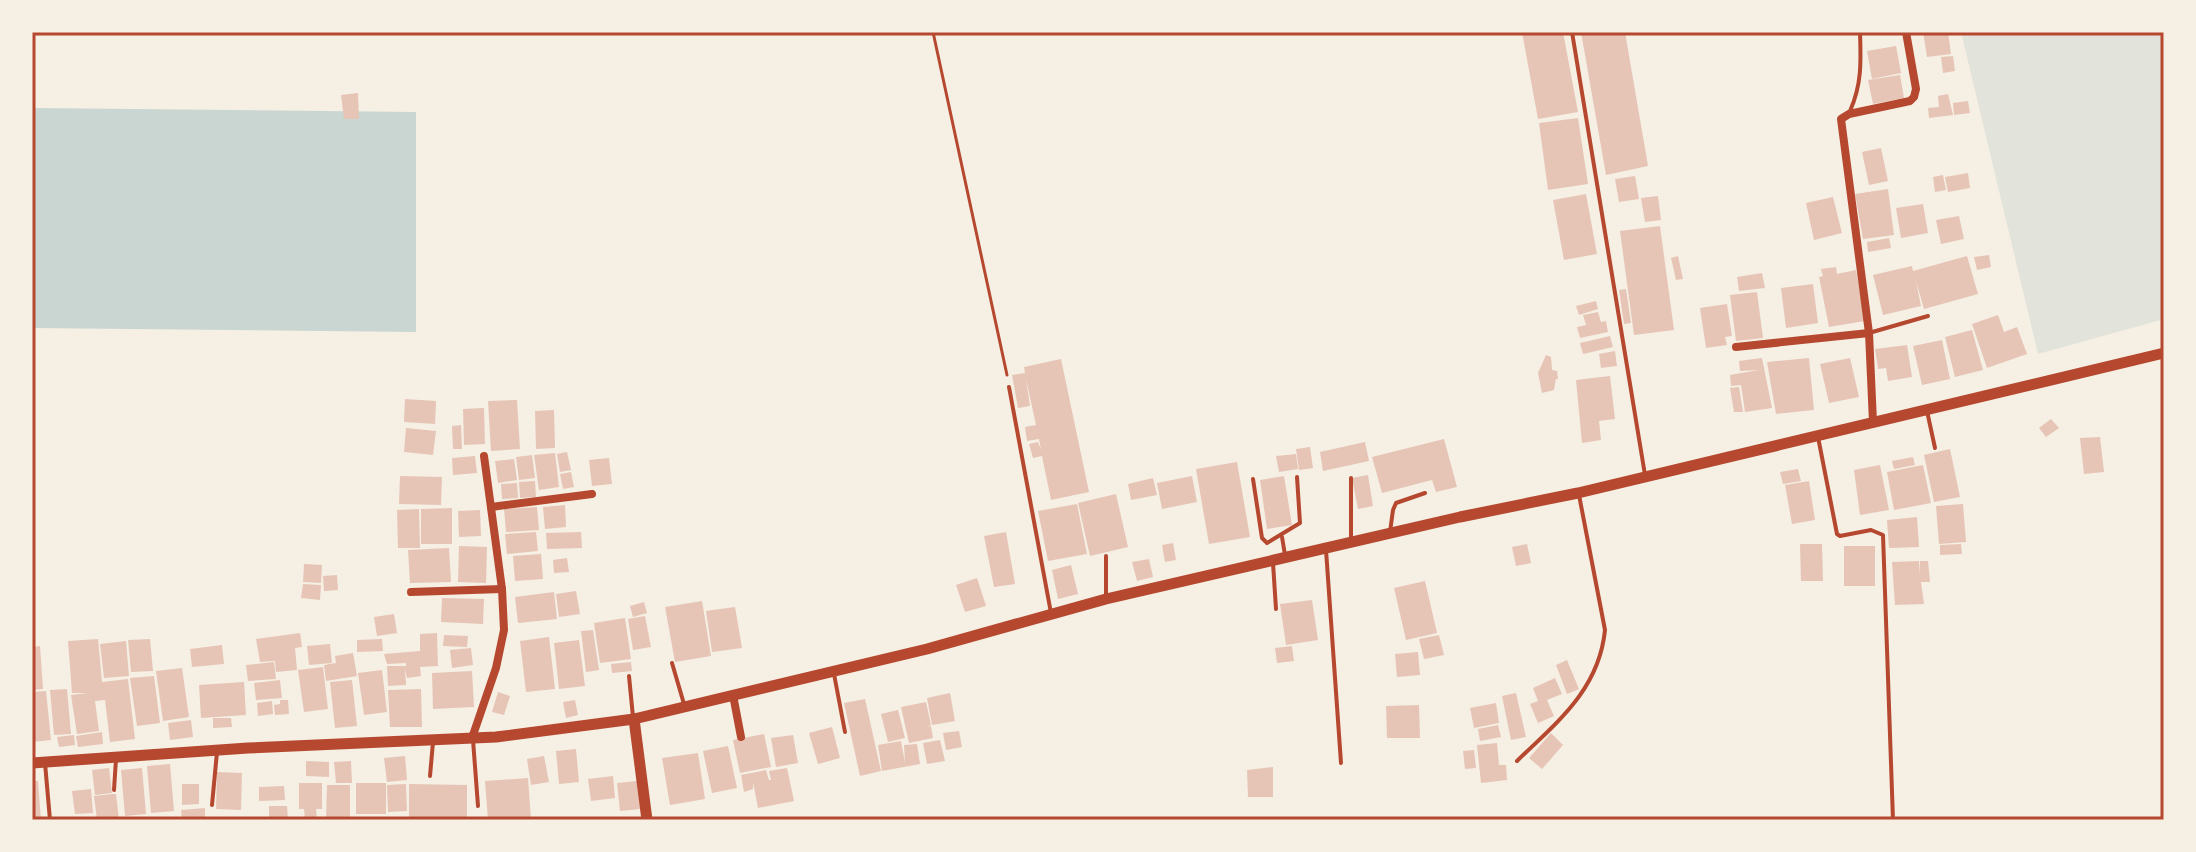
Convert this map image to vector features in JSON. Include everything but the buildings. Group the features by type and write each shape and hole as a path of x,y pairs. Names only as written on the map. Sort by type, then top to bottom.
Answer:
{"street":[{"path":"1873,422 1869,333 1841,119 1849,114 1910,101 1914,97 1916,89 1906,32"},
{"path":"1736,347 1869,333"},
{"path":"32,763 217,750 472,738 634,719 927,649 1106,599 1460,517 1578,493 2164,353"},
{"path":"472,738 496,668 504,630 502,589 484,456"},
{"path":"491,507 592,494"},
{"path":"411,592 502,589"},
{"path":"733,695 741,737"},
{"path":"634,719 647,820"}],"lane":[{"path":"1572,32 1645,477"},
{"path":"1849,114 1859,93 1862,74 1860,32"},
{"path":"1869,333 1928,316"},
{"path":"1009,387 1051,615"},
{"path":"1927,409 1935,448"},
{"path":"1818,435 1837,534 1871,530 1883,535 1893,820"},
{"path":"1253,479 1262,538 1267,543 1300,523 1297,477"},
{"path":"1351,478 1351,544"},
{"path":"1390,535 1396,503 1425,493"},
{"path":"1517,761 1570,710 1592,678 1603,647 1605,630 1578,493"},
{"path":"1282,535 1286,558"},
{"path":"1326,549 1341,763"},
{"path":"1106,556 1106,599"},
{"path":"1273,561 1276,609"},
{"path":"672,663 684,707"},
{"path":"833,672 845,732"},
{"path":"629,676 634,719"},
{"path":"472,738 478,806"},
{"path":"430,776 433,740"},
{"path":"212,805 217,750"},
{"path":"114,790 116,757"},
{"path":"45,762 50,820"}],"path":[{"path":"933,32 1009,387"}],"shaded area":[{"path":"1961,32 2164,32 2164,319 2038,354"},
{"path":"32,108 416,112 416,332 32,328"}]}
